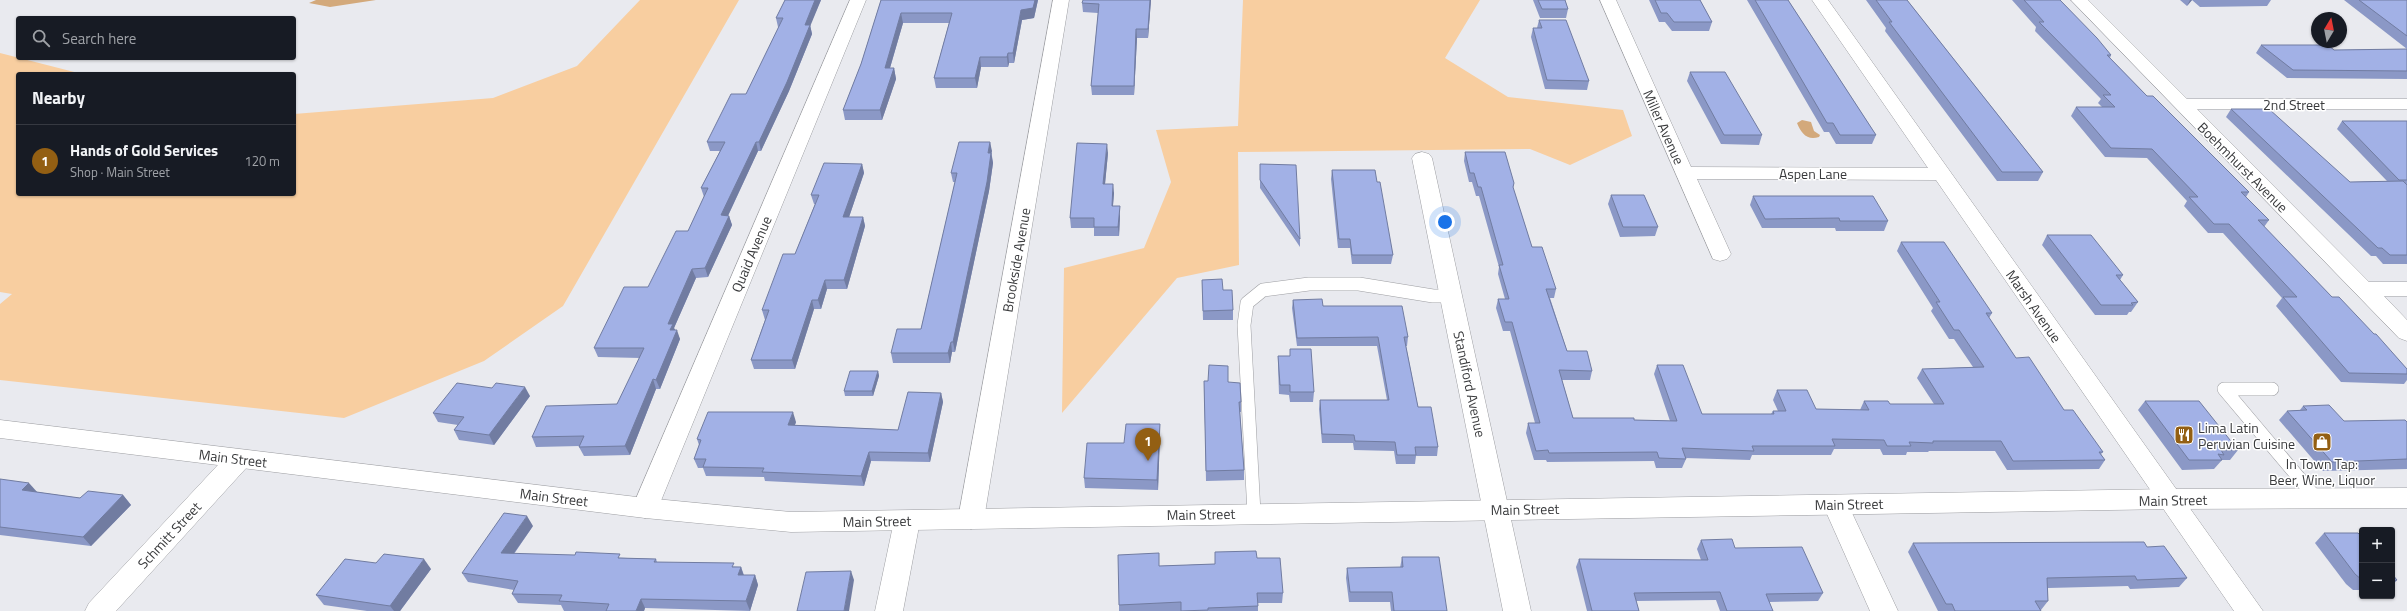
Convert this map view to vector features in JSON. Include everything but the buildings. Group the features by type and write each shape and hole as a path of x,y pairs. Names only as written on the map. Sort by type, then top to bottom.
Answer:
{"street":[{"name":"Quaid Avenue","path":"645,508 858,0"},
{"name":"Brookside Avenue","path":"971,519 1061,0"},
{"name":"Miller Avenue","path":"1608,0 1720,254"},
{"name":"Marsh Avenue","path":"1820,0 2249,611"},
{"name":"Boehmhurst Avenue","path":"2079,0 2407,334"},
{"name":"2nd Street","path":"2181,104 2407,104"},
{"name":"Standiford Avenue","path":"1422,158 1517,611"},
{"name":"Aspen Lane","path":"1685,173 1942,174"},
{"path":"2364,289 2407,290"},
{"name":"Main Street","path":"0,429 645,508 791,522 907,521 1254,513 2407,498"},
{"name":"Schmitt Street","path":"99,611 239,459"},
{"path":"1836,505 1884,611"},
{"path":"890,611 907,521"}],"lane":[{"path":"1254,513 1244,326 1247,303 1263,290 1309,284 1359,284 1433,296 1452,296"},
{"path":"2272,389 2224,389 2316,498"}],"shaded area":[{"path":"316,0 376,0 330,7 309,3"},
{"path":"640,0 739,0 563,306 484,361 344,418 0,380 0,304 12,294 0,292 0,53 16,57 16,60 27,60 74,72 16,72 16,196 296,196 296,114 493,98 577,66"},
{"path":"1243,0 1480,0 1445,58 1508,97 1623,110 1632,136 1570,165 1530,149 1238,152 1239,265 1177,278 1062,413 1064,268 1144,248 1171,182 1156,130 1238,126"},
{"path":"1802,120 1811,122 1814,131 1820,135 1819,137 1808,137 1800,130 1797,123"}],"place":[{"name":"Lima Latin Peruvian Cuisine","path":"2184,435"},
{"name":"In Town Tap: Beer, Wine, Liquor","path":"2322,442"},
{"name":"Hands of Gold Services","path":"1148,461"}]}
